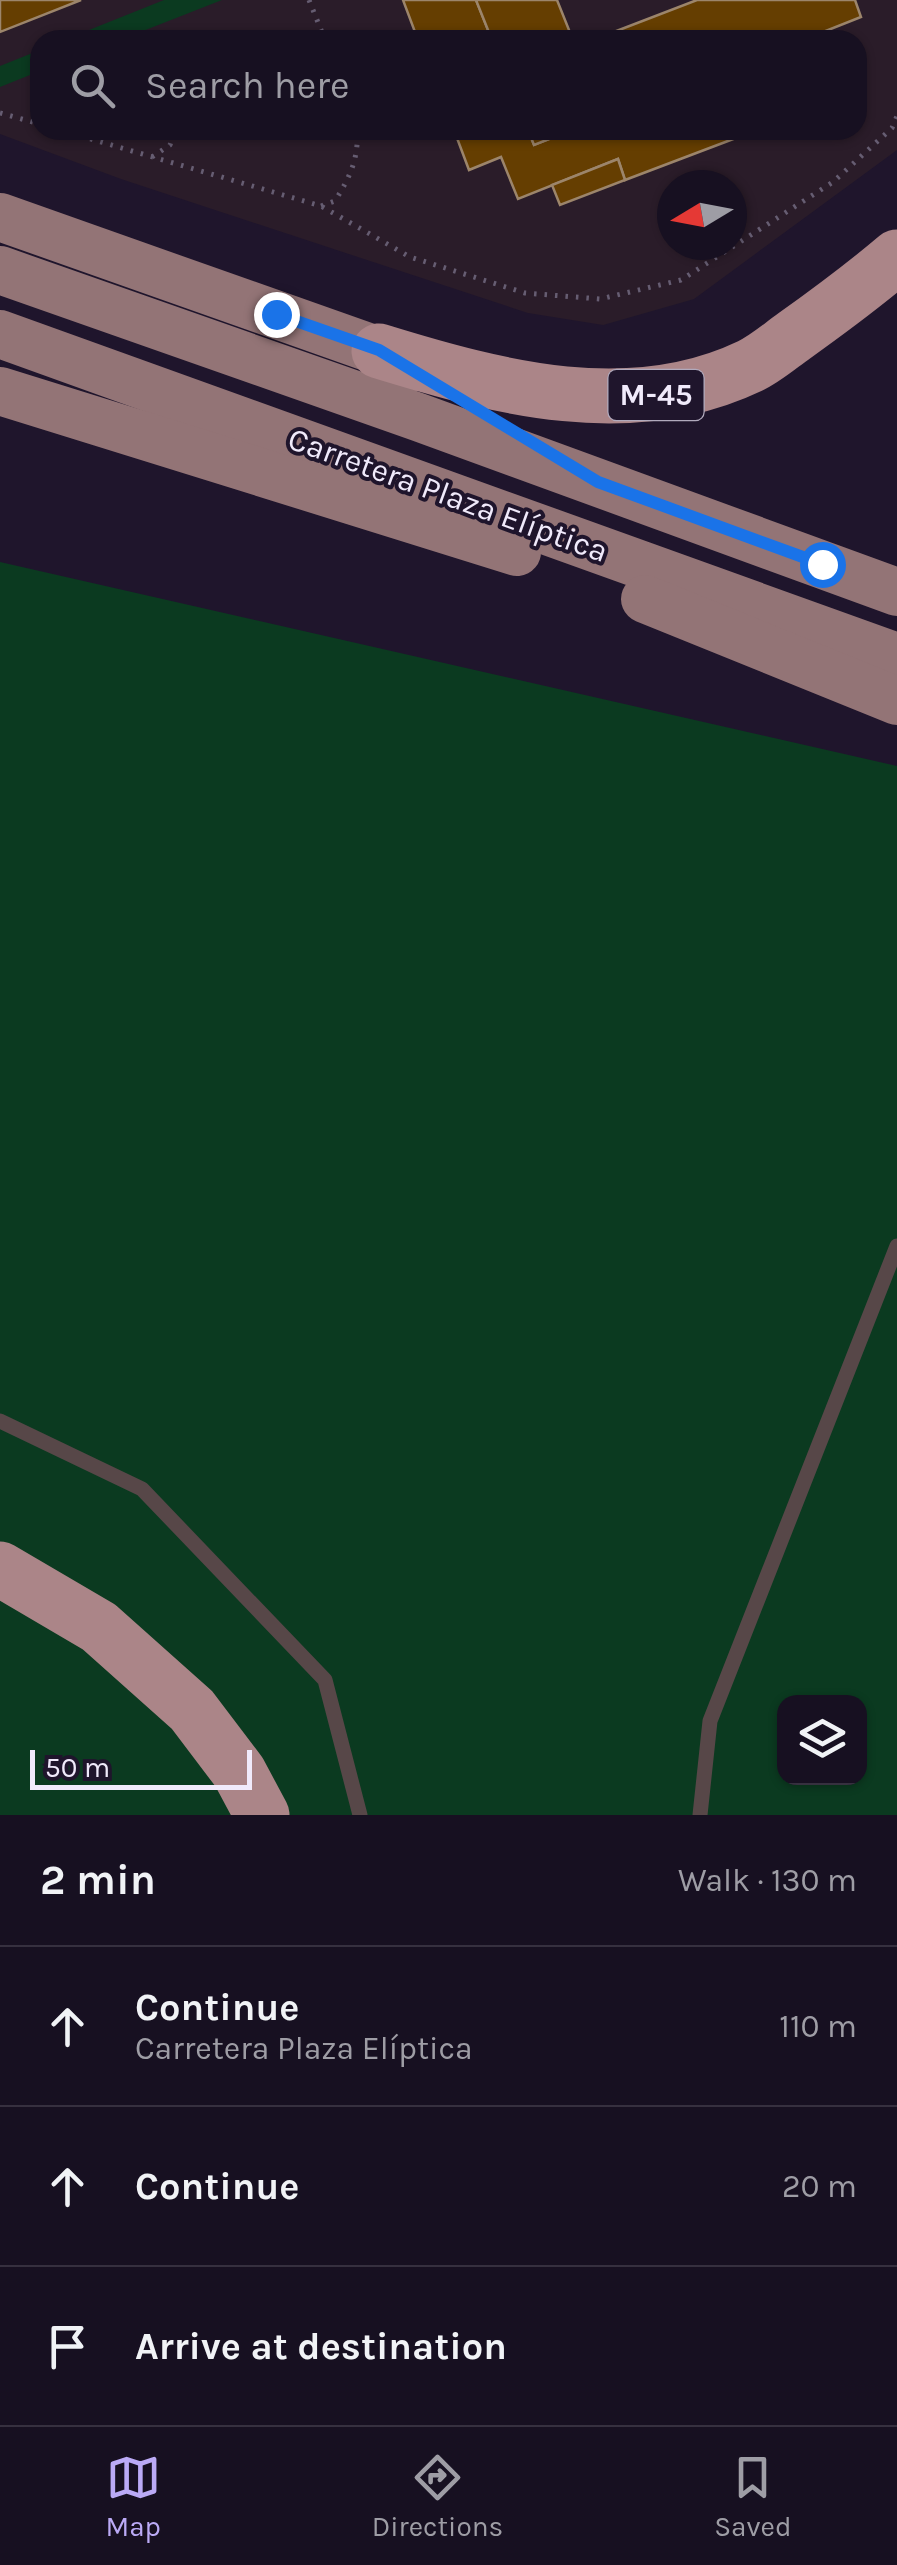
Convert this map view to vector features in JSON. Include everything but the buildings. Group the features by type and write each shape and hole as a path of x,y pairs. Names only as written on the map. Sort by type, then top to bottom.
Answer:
{"highway":[{"name":"M-45","path":"379,350 453,374 588,398 636,398 676,392 752,366 897,258"},
{"path":"0,1569 99,1627 192,1710 239,1772 262,1815"}],"main road":[{"name":"Carretera Plaza Elíptica","path":"0,217 379,350 598,482"},
{"name":"Carretera Plaza Elíptica","path":"0,270 897,592"},
{"name":"Carretera Plaza Elíptica","path":"0,334 897,656"},
{"path":"7,392 563,566 897,701"}],"lane":[{"path":"700,1815 710,1721 897,1246"},
{"path":"0,1422 142,1489 325,1680 360,1815"}],"path":[{"path":"309,0 321,30"},
{"path":"0,113 30,121"},
{"path":"95,140 321,206 410,257 525,294 600,299 681,280 832,182 892,128 897,116"},
{"path":"152,156 171,140"},
{"path":"321,206 336,201 359,152 358,140"}],"shaded area":[{"path":"0,0 897,0 897,150 694,299 603,325 528,313 121,179 0,134"}],"green space":[{"path":"164,0 222,0 146,30 89,30"},
{"path":"30,54 30,75 0,87 0,66"},
{"path":"0,562 897,766 897,1815 0,1815"}],"route":[{"path":"276,314 379,350 598,482 822,564"}]}
